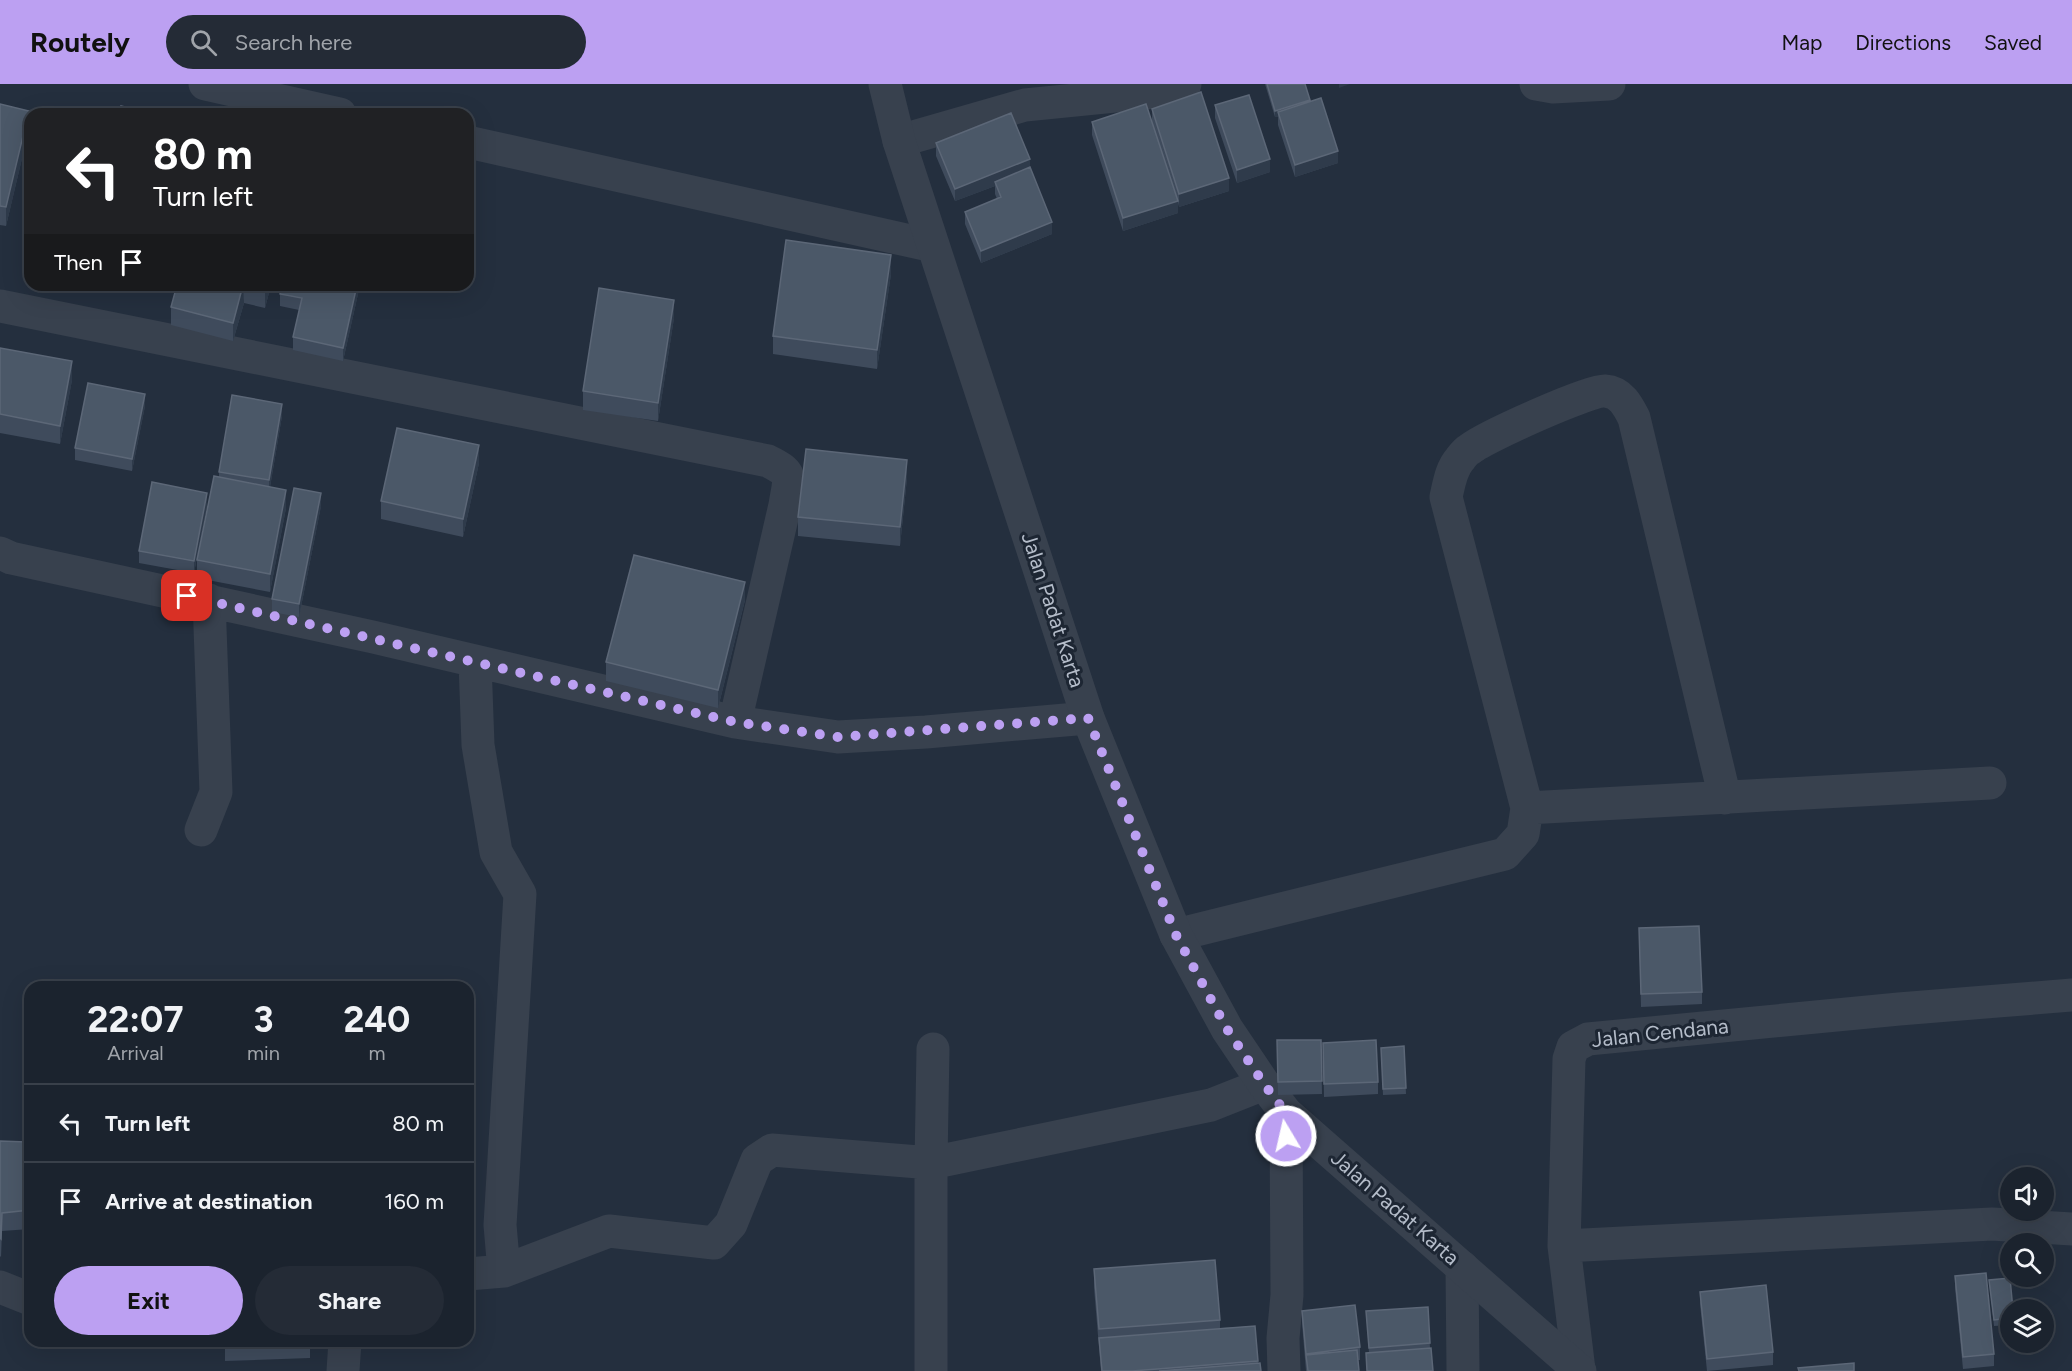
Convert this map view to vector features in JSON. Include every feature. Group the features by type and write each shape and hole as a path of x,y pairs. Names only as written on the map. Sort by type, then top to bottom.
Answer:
{"street":[{"path":"205,84 313,108"},
{"name":"Jalan Padat Karta","path":"885,84 899,141 1088,718 1176,935 1227,1029 1286,1113 1579,1370"},
{"path":"899,141 1025,105 1155,92 1185,84"},
{"path":"1536,84 1553,87 1609,84"},
{"path":"474,143 933,246"},
{"path":"0,306 768,461 782,468 788,472 789,478 785,505 735,722"},
{"path":"1176,935 1505,854 1523,834 1527,808 1446,497 1449,479 1458,461 1469,449 1587,395 1605,391 1615,394 1624,400 1634,418 1725,798"},
{"path":"0,553 10,558 209,600 735,722 838,737 1088,718"},
{"path":"201,830 216,792 209,600"},
{"path":"475,662 478,745 496,852 520,894 500,1225 504,1271"},
{"path":"1527,808 1990,783"},
{"name":"Jalan Cendana","path":"1579,1370 1564,1246 1569,1059 1573,1047 1588,1039 2072,995"},
{"path":"931,1371 933,1049"},
{"path":"474,1274 504,1271 609,1231 714,1243 731,1224 757,1160 772,1150 931,1163 1211,1105 1264,1084"},
{"path":"1284,1371 1283,1338 1287,1295 1286,1113"},
{"path":"1564,1246 1992,1224 2072,1229"},
{"path":"1462,1267 1463,1371"},
{"path":"0,1287 24,1297"},
{"path":"343,1371 345,1347"}],"building":[{"path":"1267,84 1305,84 1310,100 1275,111"},
{"path":"1201,92 1229,178 1179,194 1152,109"},
{"path":"1249,95 1270,159 1237,170 1215,105"},
{"path":"1321,98 1338,151 1295,165 1278,112"},
{"path":"0,104 24,110 24,132 6,207 0,206"},
{"path":"1146,104 1178,201 1123,218 1092,122"},
{"path":"1011,113 1030,159 955,189 936,143"},
{"path":"1030,167 1052,222 981,251 965,212 1001,197 995,182"},
{"path":"786,240 891,255 877,350 773,336"},
{"path":"599,288 674,300 658,403 583,391"},
{"path":"175,291 241,291 233,323 171,307"},
{"path":"281,291 356,291 343,348 293,337 302,298 280,294"},
{"path":"0,348 72,361 60,426 0,414"},
{"path":"88,383 145,394 132,459 75,448"},
{"path":"232,395 282,404 269,480 219,472"},
{"path":"397,428 479,445 463,519 381,501"},
{"path":"806,449 907,460 900,527 798,517"},
{"path":"214,476 286,490 270,574 197,560"},
{"path":"152,482 207,493 194,561 139,551"},
{"path":"294,488 321,493 299,604 272,599"},
{"path":"634,555 745,582 718,690 606,662"},
{"path":"1699,926 1702,992 1641,994 1639,928"},
{"path":"1277,1040 1321,1040 1322,1081 1278,1082"},
{"path":"1376,1040 1378,1082 1324,1084 1323,1043"},
{"path":"1404,1046 1406,1088 1383,1089 1381,1048"},
{"path":"0,1141 24,1142 24,1211 2,1213 1,1239 0,1238"},
{"path":"1215,1260 1220,1320 1099,1329 1094,1269"},
{"path":"1986,1273 1994,1354 1963,1357 1955,1276"},
{"path":"2000,1279 2000,1287 2011,1287 2012,1299 2000,1299 2000,1319 1994,1320 1989,1280"},
{"path":"1766,1285 1773,1352 1707,1359 1700,1292"},
{"path":"1355,1305 1360,1347 1306,1354 1302,1311"},
{"path":"1428,1307 1430,1343 1369,1348 1366,1311"},
{"path":"1255,1326 1258,1361 1132,1371 1102,1371 1099,1338"},
{"path":"1431,1348 1433,1371 1367,1371 1366,1353"},
{"path":"1357,1350 1359,1371 1308,1371 1306,1355"},
{"path":"1260,1363 1261,1371 1159,1371"},
{"path":"1854,1363 1854,1371 1799,1371 1798,1368"}],"route":[{"path":"187,596 735,722 838,737 1088,718 1176,935 1227,1029 1286,1113 1286,1136"}]}
